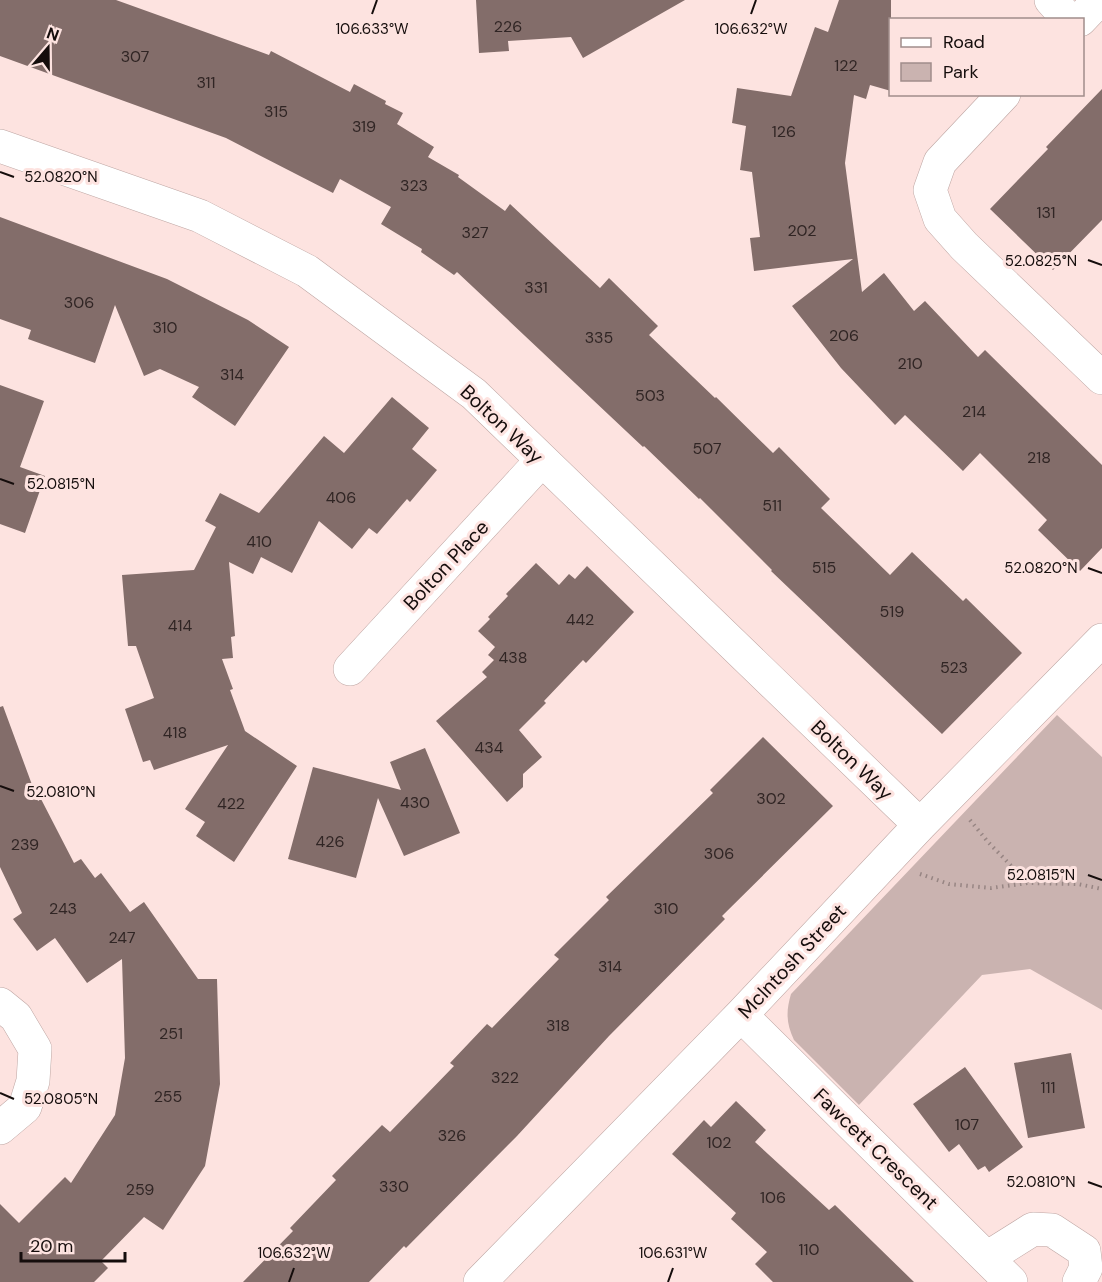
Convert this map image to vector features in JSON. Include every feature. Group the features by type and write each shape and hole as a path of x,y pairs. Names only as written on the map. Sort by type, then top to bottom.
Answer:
{"street":[{"path":"1050,0 1067,18"},
{"path":"1082,18 1099,0"},
{"path":"1002,96 940,162 930,190 940,219 964,246 1102,378"},
{"name":"Bolton Way","path":"0,146 200,216 307,271 474,394 920,825"},
{"name":"Bolton Place","path":"350,669 542,460"},
{"name":"McIntosh Street","path":"480,1282 741,1016 920,825 1102,639"},
{"path":"0,1004 16,1017 35,1049 33,1081 25,1107 0,1128"},
{"name":"Fawcett Crescent","path":"741,1016 1011,1282"},
{"path":"987,1258 1034,1229 1052,1230 1084,1251 1086,1268 1079,1282"}],"path":[{"path":"948,798 1028,883"},
{"path":"895,852 915,872 949,885 991,888 1028,883 1078,884 1102,889"}],"green space":[{"path":"1057,715 1102,757 1102,1010 1030,969 982,975 859,1105 794,1040 789,1028 788,1017 791,994"}],"building":[{"path":"0,0 116,0 269,55 271,51 350,92 354,84 386,101 385,104 403,113 397,124 434,147 428,157 459,175 458,177 505,211 510,204 600,288 609,278 658,326 649,335 773,453 779,447 830,499 821,508 890,575 912,552 963,601 966,598 1022,653 942,734 771,571 700,498 457,272 454,275 421,252 422,249 381,224 391,207 340,179 333,193 226,138 0,56"},
{"path":"476,0 685,0 583,58 571,37 508,41 509,51 479,53"},
{"path":"839,0 891,0 889,90 870,85 866,99 854,95 845,163 862,292 884,273 914,311 925,301 978,357 985,350 1102,465 1102,548 1080,571 1038,530 1047,520 980,453 963,471 905,415 895,425 841,368 792,306 853,259 754,271 750,238 760,237 752,172 740,170 746,126 732,123 737,88 791,96 815,27 828,32"},
{"path":"1102,89 1102,220 1053,270 990,209"},
{"path":"0,217 167,279 248,320 289,347 235,426 192,397 199,387 160,369 144,376 115,305 95,363 28,339 31,330 0,319"},
{"path":"0,385 44,401 20,467 45,476 25,533 0,524"},
{"path":"392,397 429,428 412,449 437,470 410,502 407,499 377,534 369,528 352,549 319,521 292,573 261,557 253,574 229,562 235,636 231,637 233,658 222,659 233,689 230,690 245,731 297,766 234,862 196,836 205,822 185,809 228,745 154,770 150,760 143,762 125,709 154,698 136,646 128,646 122,575 194,570 216,527 205,521 220,493 259,513 324,436 344,453"},
{"path":"536,563 559,585 569,574 575,579 587,566 634,612 586,663 583,660 519,730 542,757 523,774 523,787 507,802 436,721 487,677 482,672 494,660 488,655 495,647 478,631 508,596 506,594"},
{"path":"3,706 38,801 41,799 74,863 81,859 95,878 101,873 130,912 144,902 198,979 217,979 220,1084 205,1166 163,1230 144,1217 101,1261 108,1268 94,1282 0,1282 0,1204 19,1223 65,1177 71,1183 115,1115 125,1058 122,959 87,983 55,938 37,951 13,919 22,913 0,867 0,707"},
{"path":"763,737 833,806 722,916 725,919 609,1036 517,1136 369,1282 243,1282 293,1231 290,1228 336,1180 332,1176 382,1125 390,1132 454,1066 450,1063 487,1024 492,1028 559,959 554,955 609,900 606,897 713,793 710,790"},
{"path":"425,748 460,833 404,856 378,798 356,878 288,859 313,767 401,790 390,762"},
{"path":"1071,1053 1085,1128 1028,1138 1014,1063"},
{"path":"965,1067 1023,1147 989,1172 985,1166 978,1170 959,1144 949,1152 913,1104"},
{"path":"736,1101 766,1130 755,1142 829,1210 835,1205 914,1282 773,1282 755,1264 767,1252 731,1219 736,1213 672,1154 704,1120 711,1127"}]}
